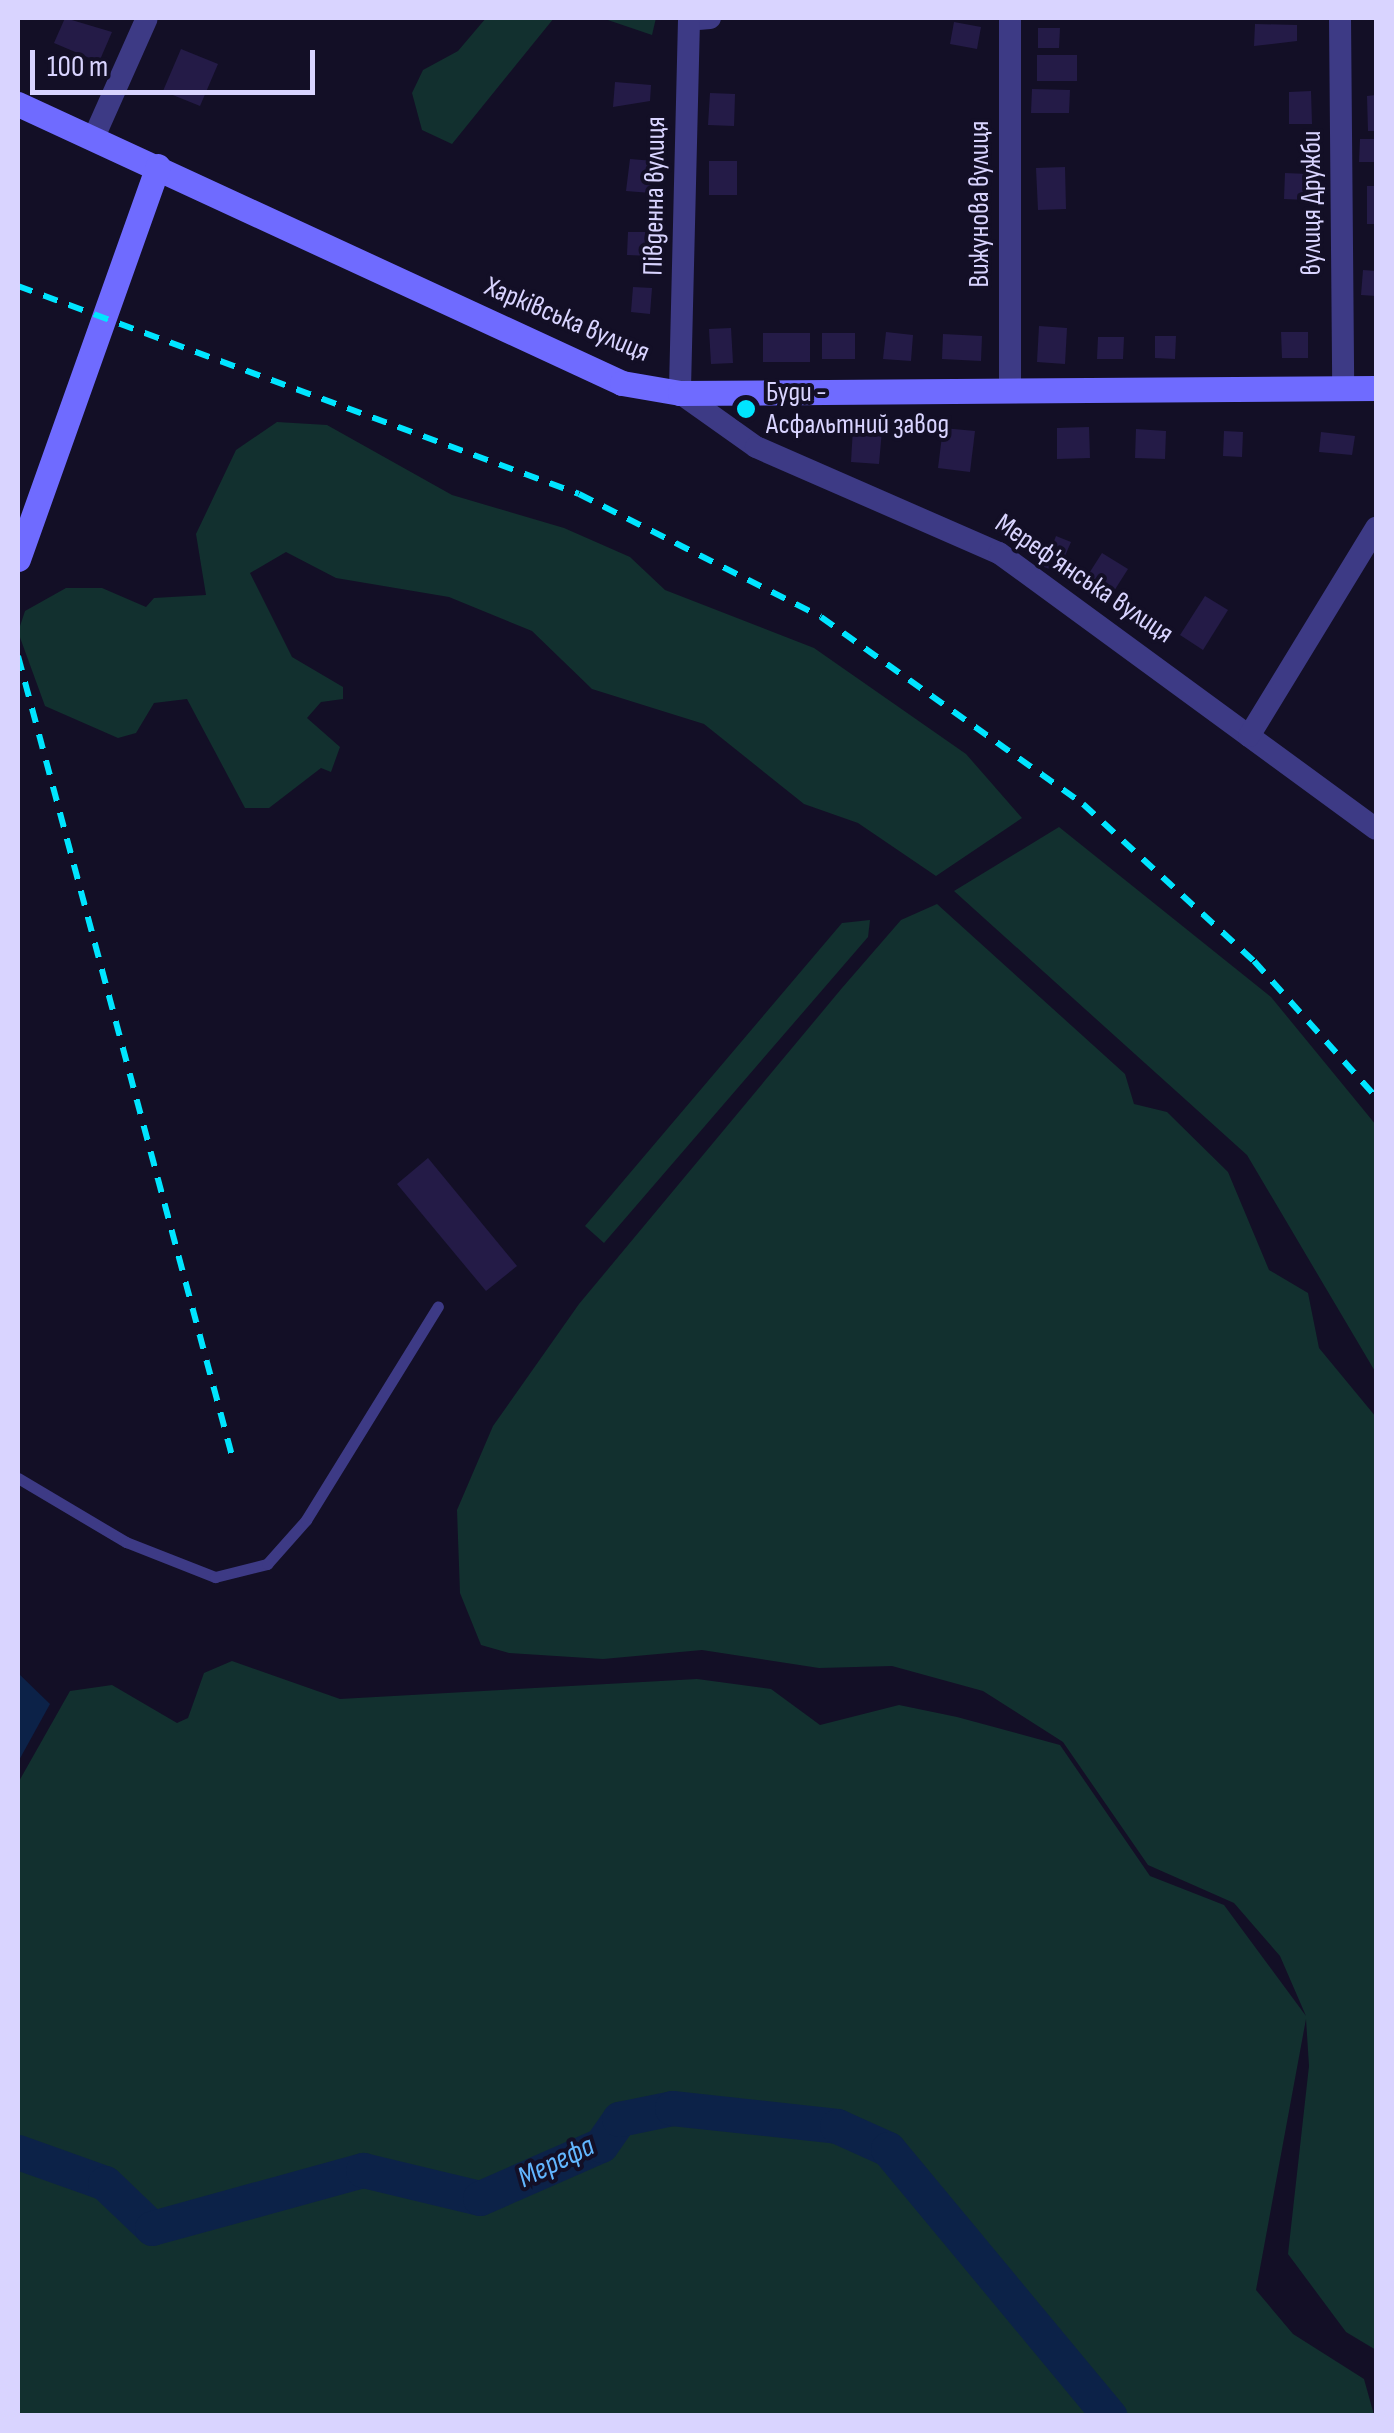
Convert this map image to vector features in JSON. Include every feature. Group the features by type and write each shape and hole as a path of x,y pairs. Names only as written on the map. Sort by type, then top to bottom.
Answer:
{"street":[{"path":"94,137 147,18"},
{"name":"Південна вулиця","path":"680,393 690,20 710,18"},
{"name":"Вижунова вулиця","path":"1010,18 1010,391"},
{"name":"вулиця Дружби","path":"1340,18 1343,388"},
{"name":"Харківська вулиця","path":"18,104 622,383 680,393 1376,388"},
{"path":"18,559 158,166"},
{"name":"Мереф'янська вулиця","path":"680,393 756,446 999,553 1376,828"},
{"path":"1249,736 1376,528"}],"lane":[{"path":"18,1478 126,1542 215,1577 267,1564 306,1520 438,1306"}],"green space":[{"path":"486,18 554,18 452,144 422,130 412,93 423,70 458,51"},
{"path":"602,18 656,18 652,35"},
{"path":"277,422 327,425 452,495 564,528 630,557 665,590 814,648 966,754 1022,818 936,876 858,823 804,804 704,724 592,689 532,631 449,597 336,578 286,552 250,573 292,657 343,687 343,699 321,702 307,718 340,747 331,772 321,768 269,808 245,808 187,699 154,703 136,733 118,738 45,706 18,632 25,611 66,588 102,588 146,607 154,598 206,595 196,534 236,450"},
{"path":"1059,827 1271,997 1376,1125 1376,1373 1247,1155 954,891"},
{"path":"937,904 1125,1074 1134,1104 1167,1112 1228,1172 1269,1270 1308,1293 1319,1348 1376,1417 1376,2350 1346,2332 1288,2254 1309,2066 1306,2019 1256,2290 1293,2334 1364,2379 1374,2415 18,2415 18,1783 70,1691 112,1685 177,1723 188,1718 204,1673 232,1661 340,1699 697,1679 771,1689 820,1725 899,1705 957,1717 1060,1745 1150,1876 1224,1905 1306,2016 1280,1956 1234,1903 1148,1865 1063,1742 983,1691 892,1666 819,1668 702,1650 603,1659 509,1653 481,1645 460,1593 457,1510 493,1426 579,1304 842,988 901,920"},
{"path":"870,920 868,937 604,1243 585,1226 842,923"}],"water":[{"path":"18,1673 50,1704 18,1762"}],"building":[{"path":"65,18 112,32 99,62 54,43"},
{"path":"954,22 981,27 977,49 950,44"},
{"path":"1255,24 1297,25 1297,41 1254,46"},
{"path":"1038,28 1060,28 1059,48 1038,48"},
{"path":"181,49 218,64 200,106 163,91"},
{"path":"1037,55 1077,55 1077,81 1037,81"},
{"path":"615,82 651,85 650,101 613,107"},
{"path":"1032,89 1070,90 1069,113 1031,113"},
{"path":"1311,91 1312,124 1289,124 1289,92"},
{"path":"710,93 735,94 734,126 708,125"},
{"path":"1376,95 1376,131 1368,131 1367,96"},
{"path":"1360,139 1376,139 1376,162 1359,162"},
{"path":"630,159 654,161 651,193 626,191"},
{"path":"709,161 737,161 737,195 709,195"},
{"path":"1065,167 1066,209 1038,210 1036,168"},
{"path":"1285,173 1308,174 1307,200 1284,199"},
{"path":"1367,186 1376,186 1376,224 1367,224"},
{"path":"628,232 653,232 652,256 627,255"},
{"path":"1363,270 1376,271 1376,296 1361,295"},
{"path":"633,287 652,288 650,314 631,312"},
{"path":"1039,326 1067,328 1065,364 1037,362"},
{"path":"731,328 733,363 711,364 709,329"},
{"path":"886,332 913,335 911,361 883,359"},
{"path":"1281,332 1308,332 1308,358 1282,358"},
{"path":"763,333 810,333 810,362 763,362"},
{"path":"822,333 855,333 855,359 822,359"},
{"path":"943,334 982,336 981,361 942,359"},
{"path":"1155,336 1176,336 1175,359 1155,358"},
{"path":"1098,337 1124,337 1123,359 1097,359"},
{"path":"1089,427 1090,458 1057,459 1057,428"},
{"path":"853,428 882,430 879,464 851,462"},
{"path":"943,428 975,431 970,472 938,468"},
{"path":"1136,429 1166,431 1165,459 1135,458"},
{"path":"1224,431 1243,432 1242,457 1223,456"},
{"path":"1321,432 1355,436 1352,455 1319,452"},
{"path":"1056,536 1071,542 1058,572 1044,567"},
{"path":"1102,553 1128,569 1114,591 1088,575"},
{"path":"1205,596 1228,610 1203,650 1180,635"},
{"path":"428,1158 517,1266 486,1291 397,1184"}],"waterway":[{"name":"Мерефа","path":"18,2152 105,2183 152,2228 363,2170 480,2198 601,2145 619,2119 672,2108 837,2126 888,2149 1110,2416"}],"railway":[{"path":"18,286 579,494 821,617 1083,804 1254,961 1376,1097"},
{"path":"18,656 234,1463"}],"place":[{"name":"Буди - Асфальтний завод","path":"746,409"}]}
